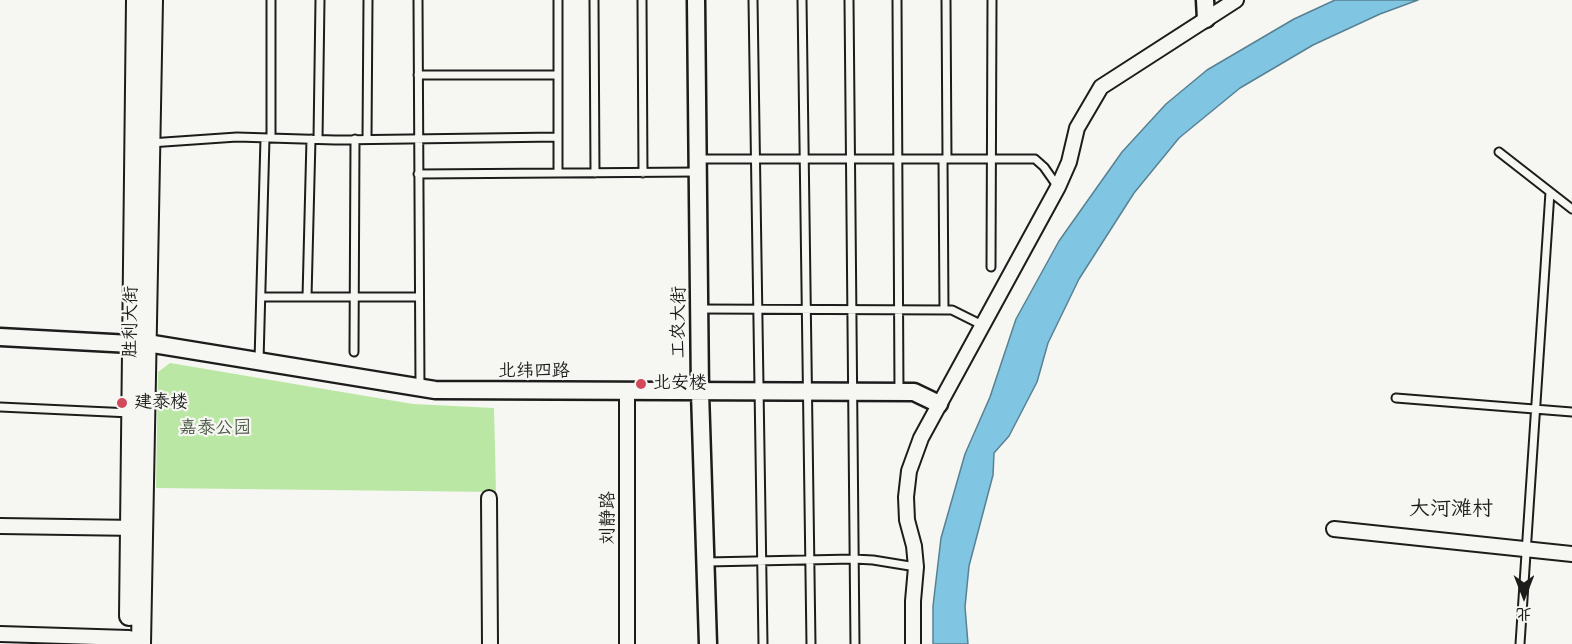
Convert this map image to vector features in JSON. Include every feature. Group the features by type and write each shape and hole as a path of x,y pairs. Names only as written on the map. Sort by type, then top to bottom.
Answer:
{"main road":[{"path":"136,0 142,142 142,346"},
{"path":"142,142 153,0"},
{"name":"胜利大街","path":"136,528 131,413 142,346"},
{"name":"胜利大街","path":"133,642 142,346"}],"street":[{"name":"工农大街","path":"696,0 700,644"},
{"path":"1205,0 1206,19"},
{"path":"913,644 916,567 914,546 907,520 906,497 909,471 921,438 1058,187 1069,162 1077,128 1101,87 1236,0"},
{"name":"北纬四路","path":"0,337 142,346 460,399 697,396 758,392 914,392 939,404"},
{"name":"刘静路","path":"627,396 627,644"},
{"name":"工农大街","path":"697,396 708,644"},
{"path":"489,498 490,644"},
{"path":"0,526 136,528"},
{"path":"1334,529 1572,555"},
{"path":"0,634 133,642"}],"lane":[{"path":"259,366 271,0"},
{"path":"307,297 320,0"},
{"path":"367,139 368,0"},
{"path":"418,0 420,392"},
{"path":"558,0 558,173"},
{"path":"594,0 594,173"},
{"path":"642,0 643,173"},
{"path":"753,0 763,644"},
{"path":"802,0 808,560 811,644"},
{"path":"849,0 855,644"},
{"path":"897,0 899,392"},
{"path":"944,310 946,0"},
{"path":"991,267 992,0"},
{"path":"418,75 558,75"},
{"path":"142,142 237,137 315,139 558,137"},
{"path":"354,352 355,139"},
{"path":"1499,152 1572,209"},
{"path":"418,174 643,173 755,159 1035,159 1044,167 1058,187"},
{"path":"1520,644 1550,192"},
{"path":"261,297 419,297"},
{"path":"699,309 952,310 982,325"},
{"path":"1396,398 1572,412"},
{"path":"0,407 131,413"},
{"path":"705,562 873,560 916,567"}],"green space":[{"name":"嘉泰公园","path":"170,363 413,404 494,408 496,492 156,488 158,372"}],"water":[{"path":"1335,0 1418,0 1380,14 1313,45 1240,88 1179,138 1134,193 1079,279 1048,343 1037,382 1009,436 994,453 993,475 969,566 965,607 968,644 933,644 933,606 941,538 965,454 990,397 1016,319 1059,241 1122,152 1166,104 1207,70 1294,19"}],"place":[{"name":"北安楼","path":"641,384"},
{"name":"建泰楼","path":"122,403"}],"district":[{"name":"大河滩村","path":"1451,511"}]}
